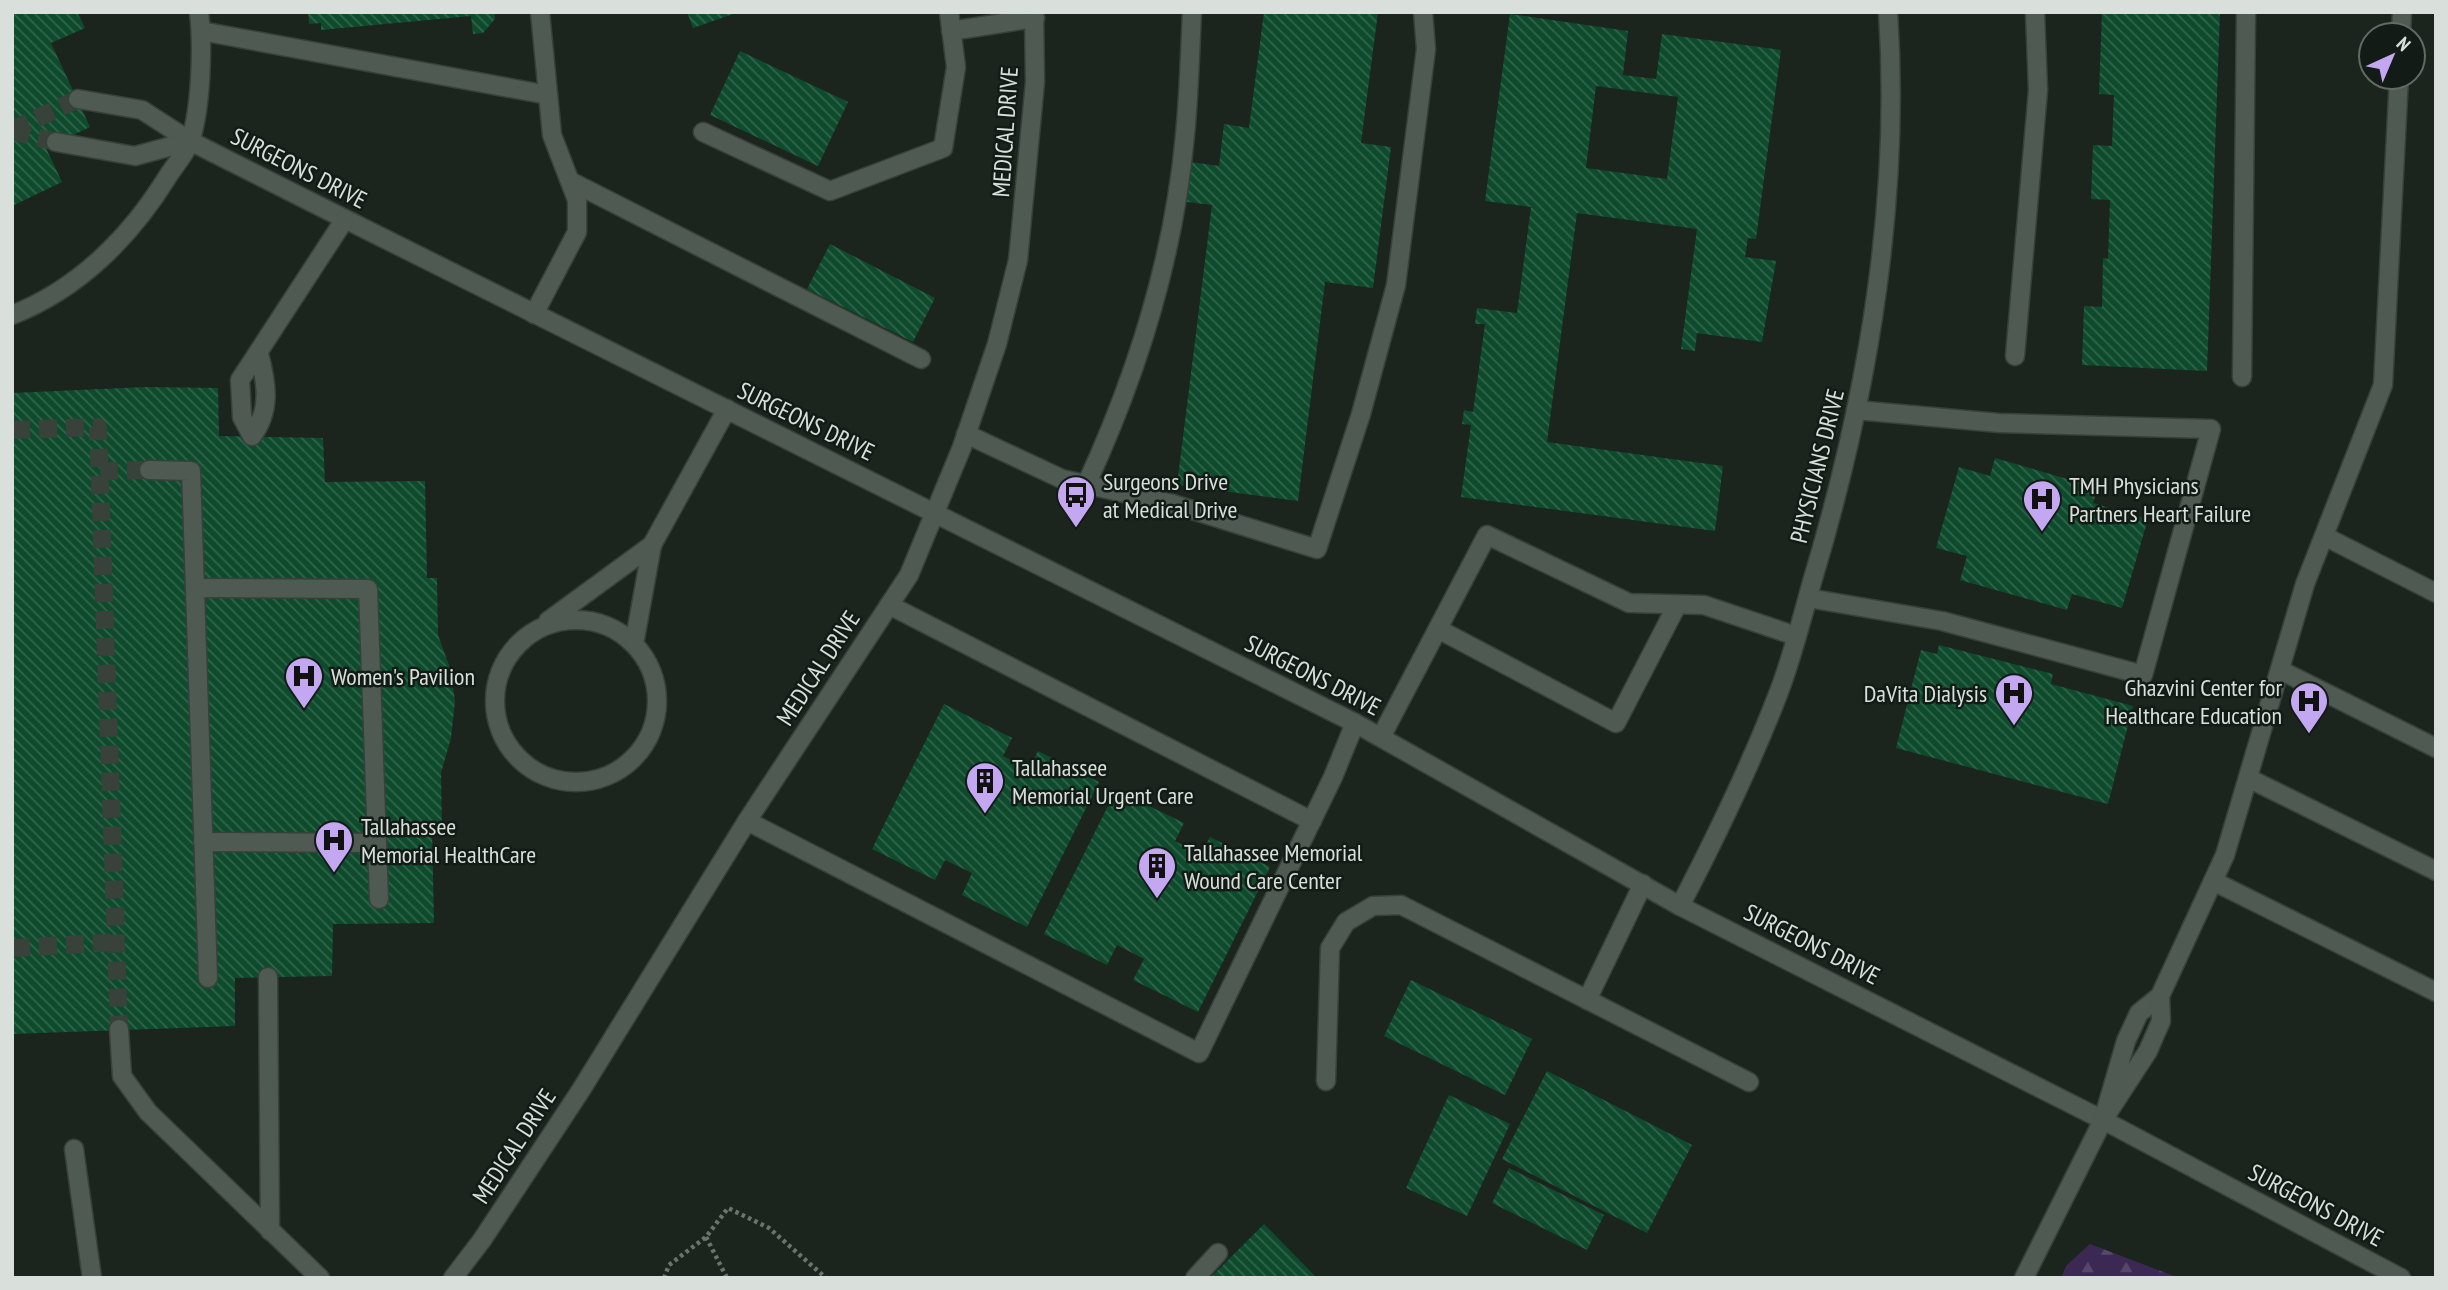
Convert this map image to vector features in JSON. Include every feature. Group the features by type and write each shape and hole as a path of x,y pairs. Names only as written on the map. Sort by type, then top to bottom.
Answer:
{"street":[{"path":"12,315 34,307 76,279 117,245 150,206 190,141 201,31 199,12"},
{"path":"534,314 577,232 577,200 552,135 540,12"},
{"path":"703,132 831,191 943,148 956,67 949,12"},
{"path":"1086,485 1114,425 1143,342 1167,245 1185,138 1192,12"},
{"path":"966,434 1062,479 1173,504 1317,549 1361,414 1396,285 1426,49 1423,12"},
{"name":"PHYSICIANS DRIVE","path":"1680,905 1728,813 1780,688 1829,527 1856,410 1878,277 1888,154 1888,12"},
{"path":"2015,356 2038,90 2035,12"},
{"path":"2242,377 2246,12"},
{"path":"951,31 1034,15"},
{"name":"MEDICAL DRIVE","path":"453,1278 482,1240 580,1090 747,821 909,575 966,434 997,344 1018,260 1033,108 1034,15"},
{"path":"201,31 548,95"},
{"path":"2024,1278 2104,1120 2152,1041 2161,1021 2160,996 2225,855 2305,584 2383,385 2398,91"},
{"name":"SURGEONS DRIVE","path":"78,99 142,110 190,141 1355,723 1680,905 2104,1120 2401,1278"},
{"path":"56,142 135,156 190,141"},
{"path":"570,181 921,359"},
{"path":"259,354 345,219"},
{"path":"635,644 652,545 727,409"},
{"path":"1808,598 1942,621 2143,675 2211,429 1999,423 1856,410"},
{"path":"149,471 191,471 208,978"},
{"path":"1381,737 1488,535 1629,603 1704,605 1796,636"},
{"path":"2324,536 2436,593"},
{"path":"538,628 563,620 589,620 614,628 635,644 650,665 657,690 656,715 648,740 631,762 607,777 579,783 552,779 526,765 507,745 496,719 495,691 502,664 517,643 652,545"},
{"path":"195,589 368,589 379,899"},
{"path":"1438,629 1616,723 1677,605"},
{"path":"889,606 1312,821"},
{"path":"2280,670 2436,748"},
{"path":"747,821 1199,1053 1312,821 1355,723"},
{"path":"2248,778 2436,871"},
{"path":"203,842 377,843"},
{"path":"2213,881 2436,992"},
{"path":"1587,1000 1643,884"},
{"path":"1326,1080 1330,948 1346,922 1373,906 1401,905 1749,1082"},
{"path":"268,977 271,1231"},
{"path":"119,1029 122,1076 148,1112 320,1278"},
{"path":"75,1149 92,1278"},
{"path":"1195,1278 1218,1253"}],"path":[{"path":"664,1278 669,1265 706,1237 728,1208 769,1228 826,1278"},
{"path":"706,1237 727,1278"}],"green space":[{"path":"2090,1244 2179,1278 2061,1278 2066,1266"}],"building":[{"path":"12,12 77,12 85,28 51,43 90,127 46,148 62,182 12,206"},
{"path":"308,12 495,12 495,19 483,33 473,34 471,16 321,30 321,23 309,24"},
{"path":"687,12 736,12 736,13 693,28"},
{"path":"1264,12 1378,12 1361,143 1391,147 1373,288 1325,282 1298,501 1177,485 1212,205 1187,202 1191,162 1219,166 1224,124 1249,128"},
{"path":"2102,12 2220,12 2207,371 2082,365 2084,306 2102,307 2103,258 2108,259 2110,200 2091,199 2093,145 2112,146 2114,95 2099,94"},
{"path":"1510,14 1628,31 1623,75 1656,79 1662,34 1781,50 1756,239 1748,238 1745,257 1776,261 1762,342 1697,333 1695,351 1681,349 1697,229 1577,213 1547,442 1723,466 1715,531 1461,497 1471,425 1462,424 1464,410 1473,412 1485,324 1475,324 1477,308 1517,313 1531,207 1485,201","holes":["1596,86 1678,97 1667,179 1586,168"]},
{"path":"740,51 848,102 818,166 710,115"},
{"path":"830,244 935,298 913,342 807,289"},
{"name":"Women's Pavilion","path":"147,387 218,388 219,436 323,438 325,482 425,481 427,578 437,578 438,635 450,668 455,701 451,738 441,773 442,829 432,829 434,923 333,924 332,976 235,978 235,1026 12,1034 12,393"},
{"name":"TMH Physicians Partners Heart Failure","path":"1995,458 2098,488 2093,503 2148,519 2122,608 2072,594 2067,610 1960,580 1967,556 1936,548 1959,467 1990,476"},
{"name":"DaVita Dialysis","path":"1939,645 2053,674 2051,684 2133,706 2108,804 1896,748 1921,650 1937,654"},
{"name":"Tallahassee Memorial Urgent Care","path":"944,704 1012,738 1003,756 1029,769 1038,751 1099,782 1027,927 962,895 972,873 945,860 935,880 872,849"},
{"name":"Tallahassee Memorial Wound Care Center","path":"1116,790 1184,823 1175,841 1201,855 1210,837 1270,867 1198,1012 1133,980 1144,959 1117,945 1107,965 1044,934"},
{"path":"1411,980 1532,1039 1505,1095 1384,1036"},
{"path":"1547,1071 1692,1145 1647,1233 1502,1159"},
{"path":"1449,1095 1510,1124 1467,1216 1406,1188"},
{"path":"1509,1168 1604,1215 1587,1250 1492,1203"},
{"path":"1264,1224 1317,1278 1210,1278"}],"tunnel":[{"path":"12,130 78,99"},
{"path":"12,131 56,142"},
{"path":"12,430 98,427 119,1029"},
{"path":"100,471 149,470"},
{"path":"12,948 117,942"}],"place":[{"name":"Surgeons Drive at Medical Drive","path":"1076,529"},
{"name":"TMH Physicians Partners Heart Failure","path":"2042,533"},
{"name":"Women's Pavilion","path":"304,710"},
{"name":"DaVita Dialysis","path":"2014,727"},
{"name":"Ghazvini Center for Healthcare Education","path":"2309,735"},
{"name":"Tallahassee Memorial Urgent Care","path":"985,815"},
{"name":"Tallahassee Memorial HealthCare","path":"334,874"},
{"name":"Tallahassee Memorial Wound Care Center","path":"1157,900"}]}
